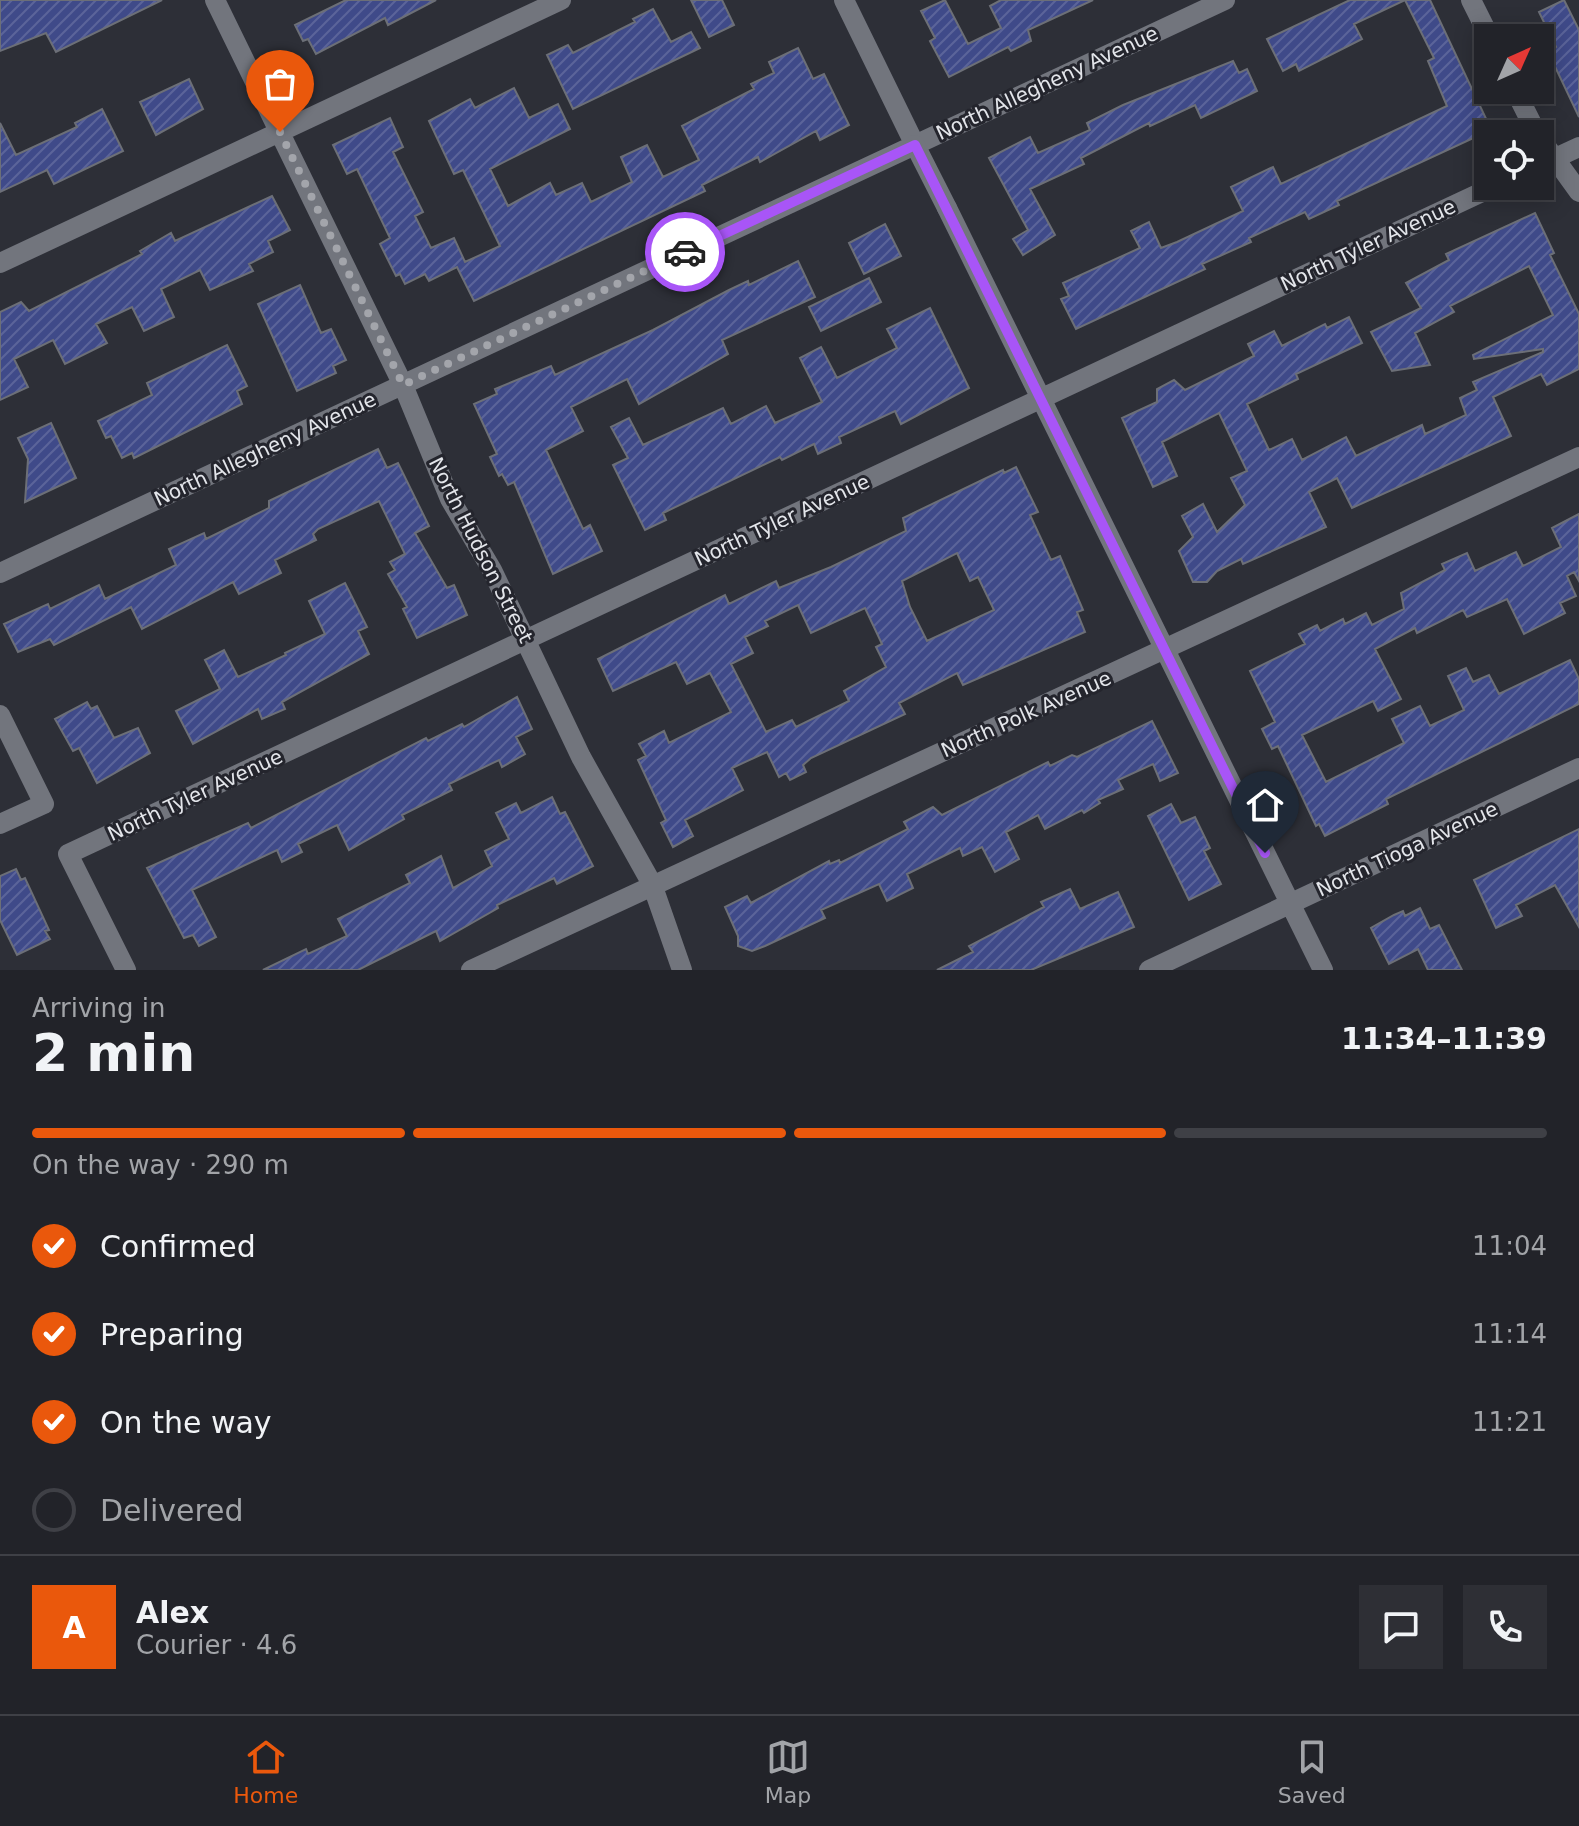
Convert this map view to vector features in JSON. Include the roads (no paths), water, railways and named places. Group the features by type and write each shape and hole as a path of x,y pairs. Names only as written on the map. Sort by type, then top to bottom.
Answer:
{"street":[{"name":"North Hudson Street","path":"215,0 403,385 450,499 527,640 581,757 652,884 682,970"},
{"path":"0,263 561,0"},
{"path":"844,0 1323,970"},
{"name":"North Allegheny Avenue","path":"0,573 1225,0"},
{"path":"1471,0 1483,24"},
{"path":"1554,159 1579,147"},
{"path":"1554,169 1579,192"},
{"name":"North Tyler Avenue","path":"126,970 68,854 1474,196"},
{"name":"North Polk Avenue","path":"471,970 1579,457"},
{"path":"0,715 44,804 0,824"},
{"name":"North Tioga Avenue","path":"1149,970 1579,768"}]}
